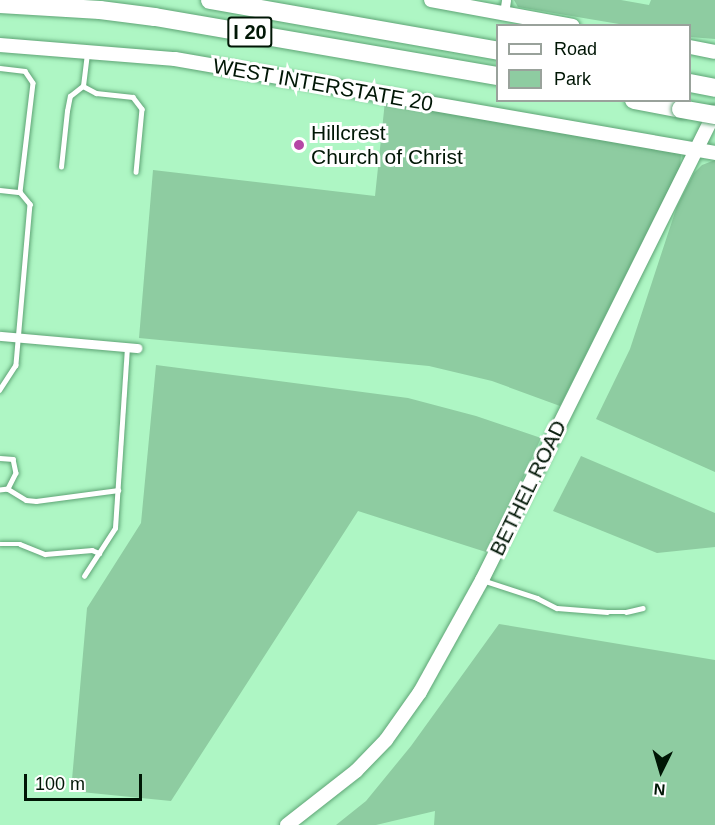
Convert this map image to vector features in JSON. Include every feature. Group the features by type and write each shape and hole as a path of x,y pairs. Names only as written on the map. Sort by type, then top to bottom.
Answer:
{"highway":[{"name":"I 20","path":"210,0 496,51"},
{"name":"I 20","path":"0,4 100,10 165,19 496,76"},
{"path":"691,83 715,88"},
{"path":"644,102 715,113"}],"main road":[{"path":"431,0 505,6 566,24"},
{"name":"WEST INTERSTATE 20","path":"0,45 88,51 227,68 715,153"},
{"path":"691,47 715,52"},
{"name":"BETHEL ROAD","path":"287,825 356,771 386,740 420,692 482,580 715,113"}],"street":[{"path":"0,336 132,348"}],"lane":[{"path":"61,166 70,96 83,86 88,51"},
{"path":"0,68 25,71 33,83 20,192"},
{"path":"83,86 96,93 133,97 142,109 136,172"},
{"path":"0,189 20,192 30,204 16,365 0,390"},
{"path":"84,576 115,528 132,348"},
{"path":"0,458 13,459 16,465 14,482 9,489"},
{"path":"0,490 9,489 26,500 36,501 118,490"},
{"path":"0,544 20,544 45,554 92,550 99,554"},
{"path":"482,580 537,598 557,608 607,612 626,612 643,608"}],"green space":[{"path":"514,0 621,0 649,5 651,0 715,0 715,39 691,37 691,24 619,24 518,7"},
{"path":"385,101 678,152 681,155 680,167 560,406 492,381 429,366 139,338 153,170 375,196"},
{"path":"715,160 715,472 596,419 630,349 677,206 694,173 702,165"},
{"path":"156,365 408,398 476,416 541,438 489,553 358,511 171,801 71,791 87,608 141,523"},
{"path":"581,456 715,513 715,547 657,553 553,511"},
{"path":"499,624 715,660 715,825 434,825 435,811 376,825 336,825 366,801 411,746"}],"place":[{"name":"Hillcrest Church of Christ","path":"299,145"}]}
